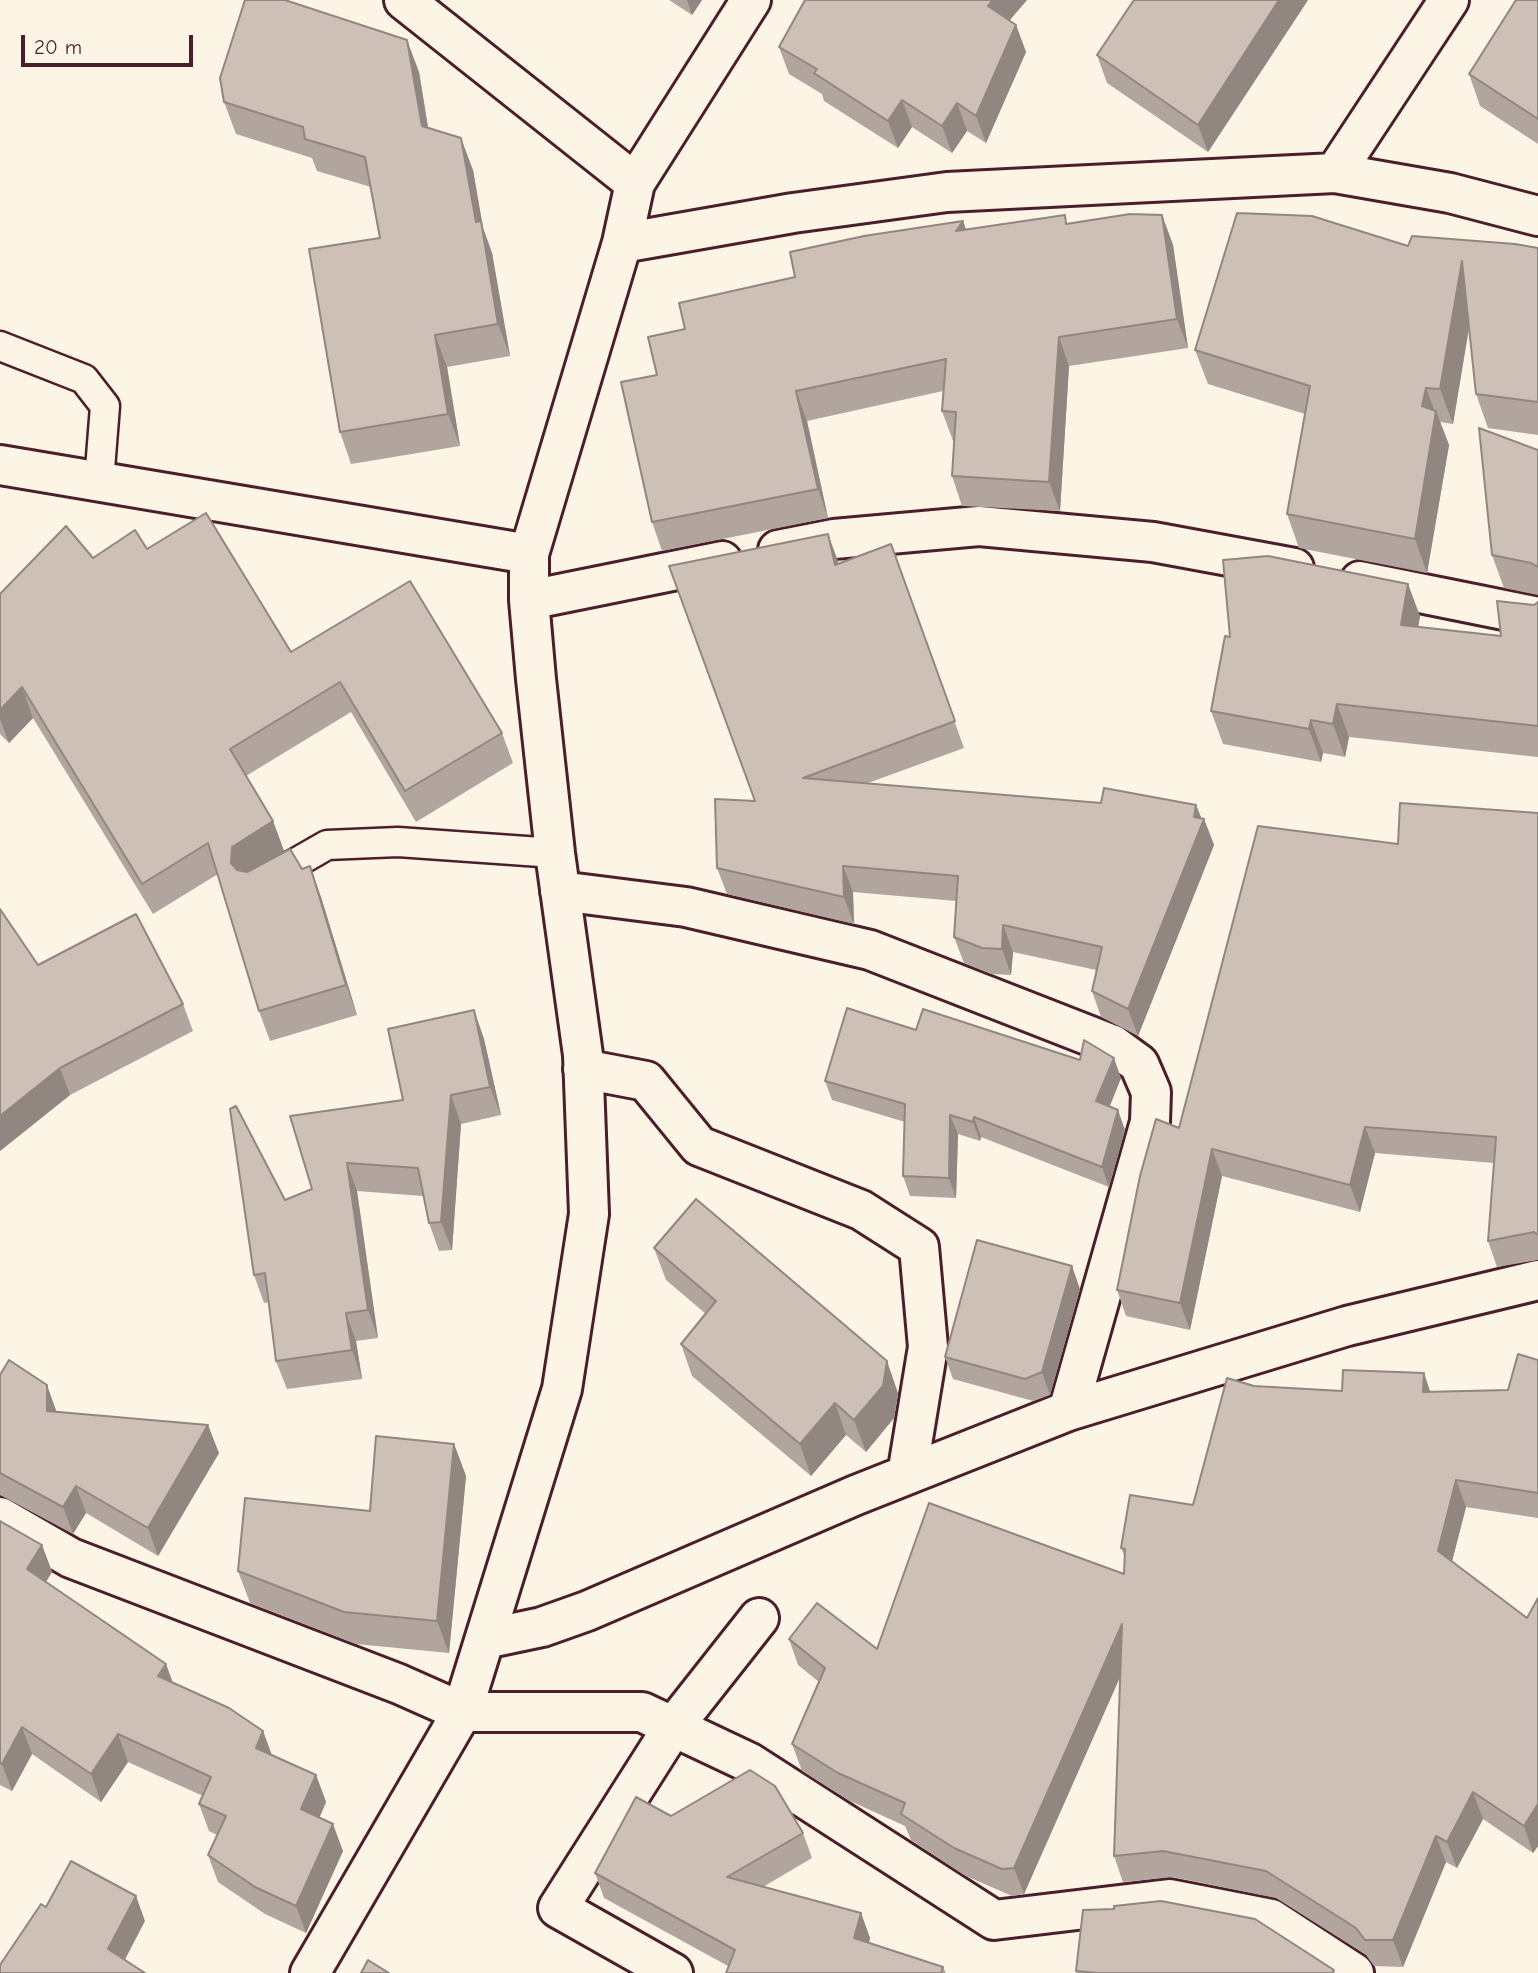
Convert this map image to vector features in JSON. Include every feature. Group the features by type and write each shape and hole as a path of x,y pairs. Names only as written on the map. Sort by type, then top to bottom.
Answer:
{"street":[{"path":"310,1973 462,1712 562,1389 589,1214 583,1069 555,853 528,600 529,554 622,243 635,183 751,0"},
{"path":"1335,173 1449,0"},
{"path":"412,3 635,183"},
{"path":"622,243 793,213 947,192 1335,173 1450,193 1538,216"},
{"path":"0,465 529,554"},
{"path":"528,600 834,540 979,526 1153,542 1538,617"},
{"path":"560,891 686,907 870,950 1113,1045 1139,1064 1152,1091 1150,1122 1068,1411"},
{"path":"583,1069 646,1081 699,1146 861,1210 919,1247 928,1346 908,1475"},
{"path":"485,1639 542,1627 587,1611 908,1475 1068,1411 1347,1326 1538,1280"},
{"path":"0,1517 71,1559 362,1670 462,1712 642,1712 750,1763 994,1920 1169,1899 1271,1919 1354,1973"},
{"path":"673,1973 558,1908 673,1727 759,1618"}],"lane":[{"path":"0,346 83,379 105,406 99,481"},
{"path":"257,886 327,845 398,842 555,853"}],"building":[{"path":"245,0 285,0 407,40 422,126 461,138 476,222 481,221 498,324 435,335 448,414 340,432 309,249 380,238 365,157 305,139 303,127 224,102 220,78"},
{"path":"805,0 993,0 988,6 1016,25 976,116 957,103 942,126 902,100 888,121 814,73 817,69 779,47"},
{"path":"1134,0 1279,0 1198,125 1097,55"},
{"path":"1516,0 1538,0 1538,119 1469,74"},
{"path":"1237,213 1312,216 1408,246 1412,236 1538,248 1538,402 1476,394 1462,261 1440,389 1426,388 1422,406 1436,411 1415,539 1287,514 1310,386 1195,350"},
{"path":"1130,214 1162,215 1177,319 1059,337 1049,482 952,476 956,412 942,411 946,359 796,391 818,489 652,522 621,382 657,375 648,337 685,329 679,303 795,277 790,252 864,236 963,221 956,231 1065,215 1066,224"},
{"path":"1479,428 1538,450 1538,567 1531,563 1492,555"},
{"path":"206,513 291,652 410,581 502,733 405,791 340,682 230,749 273,821 232,847 231,863 237,870 247,872 290,849 302,869 310,866 346,985 259,1011 208,843 142,884 22,687 0,710 0,594 66,526 93,558 135,530 147,549"},
{"path":"828,534 835,565 891,544 955,721 803,778 1101,803 1104,788 1196,805 1194,817 1204,819 1128,1009 1092,991 1102,947 1003,925 1002,949 982,948 954,937 958,876 843,866 844,897 717,868 715,799 755,801 669,566"},
{"path":"1268,556 1408,584 1401,625 1501,636 1497,601 1534,605 1538,602 1538,726 1337,704 1333,724 1311,720 1309,729 1211,711 1225,636 1230,637 1223,560"},
{"path":"1400,803 1538,813 1538,1235 1534,1232 1488,1241 1496,1137 1365,1127 1350,1185 1212,1149 1180,1303 1117,1290 1140,1176 1156,1119 1179,1128 1258,826 1398,844"},
{"path":"0,909 38,965 136,914 183,1004 60,1068 0,1116"},
{"path":"847,1008 916,1030 923,1009 1080,1060 1084,1040 1114,1058 1096,1101 1118,1110 1102,1167 974,1117 973,1122 950,1115 949,1178 903,1176 905,1104 825,1081"},
{"path":"474,1010 490,1087 451,1095 441,1222 429,1223 418,1168 347,1163 368,1310 346,1313 352,1350 276,1361 265,1273 254,1275 230,1109 236,1106 285,1200 312,1189 290,1116 403,1100 388,1029"},
{"path":"696,1199 887,1361 883,1386 854,1420 835,1403 800,1444 681,1344 716,1301 654,1248"},
{"path":"977,1240 1072,1266 1042,1372 1025,1379 945,1357"},
{"path":"1518,1354 1538,1360 1538,1493 1456,1480 1438,1551 1527,1618 1538,1598 1538,1804 1524,1826 1473,1792 1447,1842 1436,1836 1393,1940 1365,1940 1356,1928 1266,1871 1163,1851 1114,1856 1122,1624 1014,1868 1002,1869 954,1848 901,1814 905,1803 838,1773 792,1744 825,1668 789,1639 817,1603 877,1649 929,1503 1124,1574 1125,1549 1121,1548 1130,1495 1193,1505 1227,1378 1254,1386 1342,1391 1343,1370 1424,1373 1423,1392 1508,1390"},
{"path":"9,1360 47,1385 47,1411 208,1425 148,1528 76,1486 63,1507 0,1473 0,1375"},
{"path":"376,1436 454,1444 437,1621 344,1612 238,1571 245,1498 370,1511"},
{"path":"0,1521 42,1545 27,1569 166,1664 158,1676 229,1708 263,1731 256,1748 316,1775 301,1809 333,1824 296,1906 255,1887 208,1855 226,1816 199,1804 211,1777 118,1734 91,1774 22,1727 2,1764 0,1763"},
{"path":"750,1770 775,1786 803,1833 727,1877 861,1913 854,1938 943,1967 941,1973 726,1973 735,1950 595,1873 636,1797 671,1816"},
{"path":"71,1861 136,1896 108,1949 145,1973 0,1973 0,1965 41,1904 46,1907"},
{"path":"1161,1901 1255,1919 1334,1970 1332,1973 1076,1971 1083,1910 1114,1909 1114,1906"},
{"path":"368,1960 389,1973 361,1973"}]}
